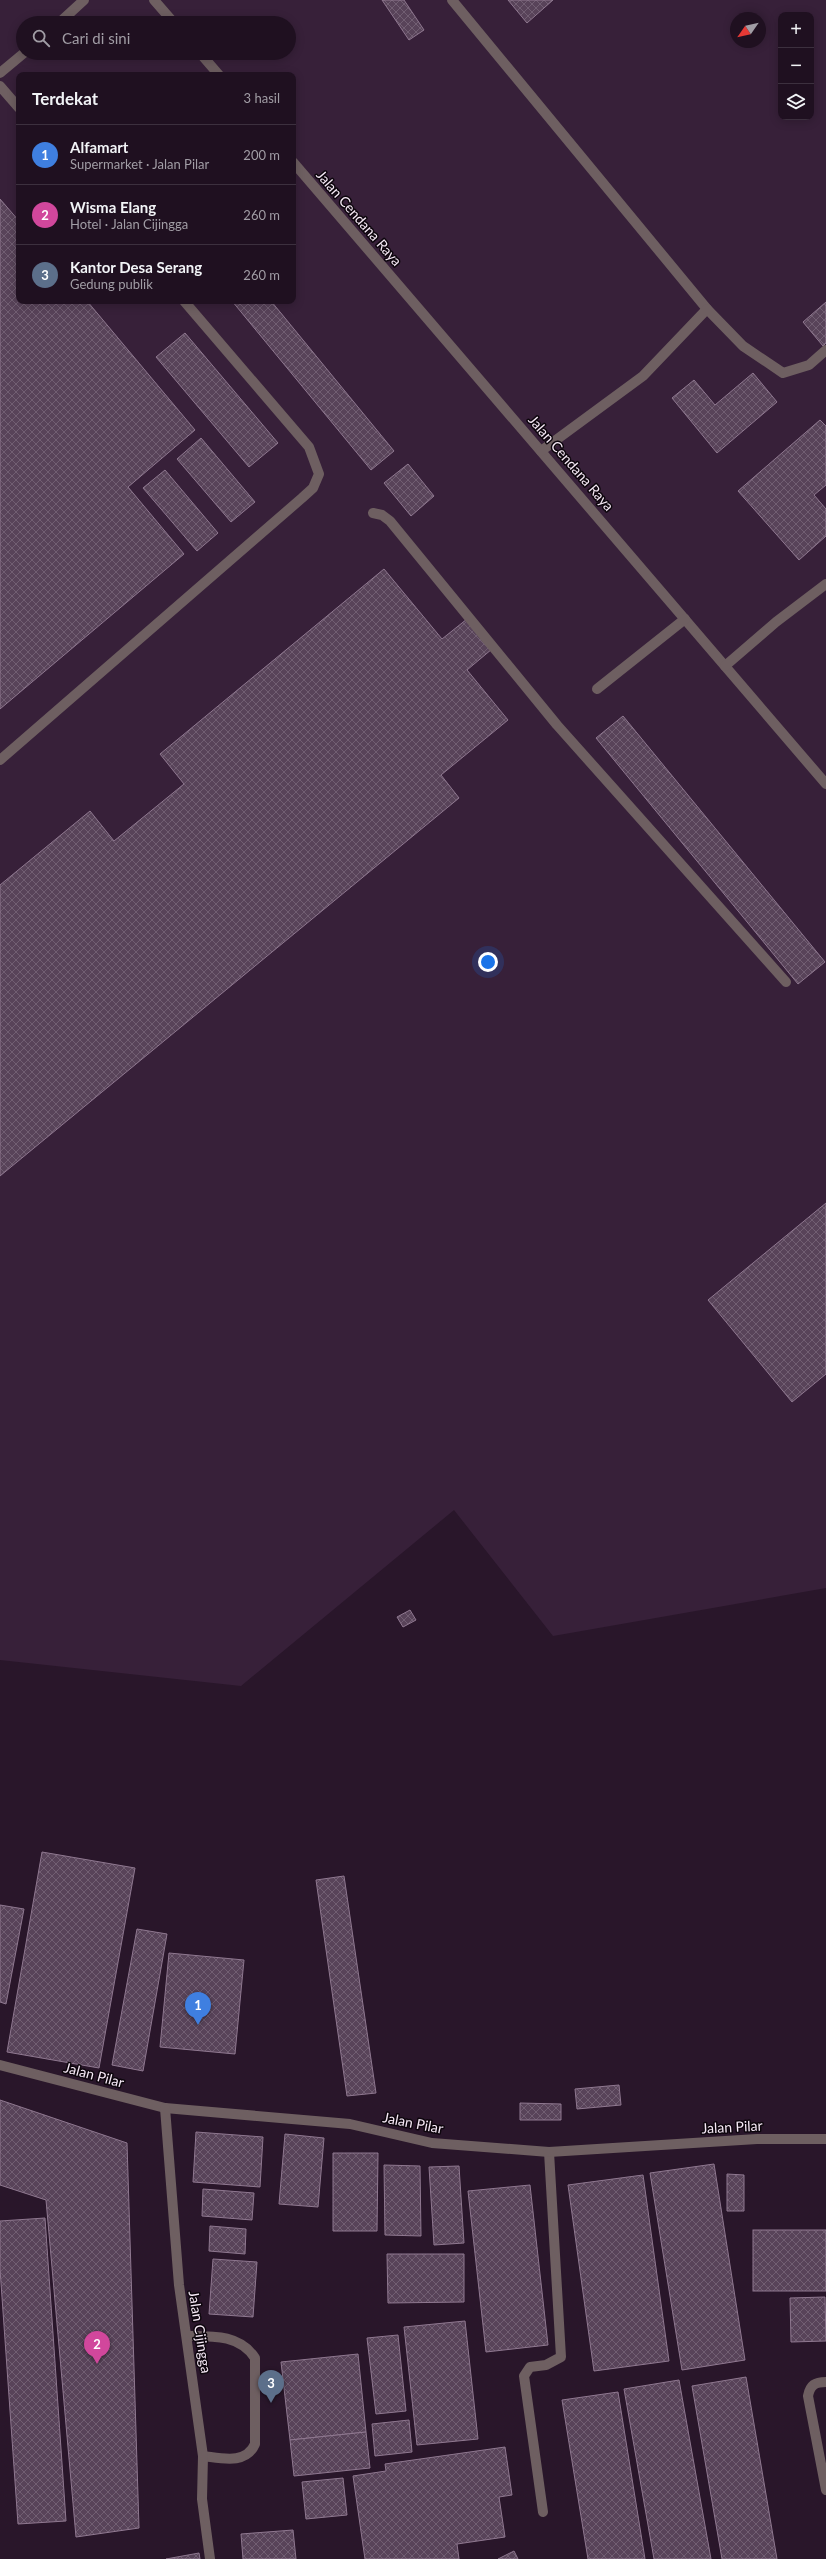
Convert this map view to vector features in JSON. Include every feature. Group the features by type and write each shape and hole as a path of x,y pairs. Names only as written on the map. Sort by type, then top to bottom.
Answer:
{"street":[{"path":"67,16 84,0"},
{"path":"154,0 168,16"},
{"path":"452,0 707,309 743,346 783,373 809,365 826,350"},
{"path":"0,73 16,60"},
{"path":"206,60 216,72"},
{"path":"0,86 16,105"},
{"name":"Jalan Cendana Raya","path":"296,165 826,784"},
{"path":"0,760 302,498 313,488 319,474 309,447 187,304"},
{"path":"541,451 642,376 707,309"},
{"path":"374,513 382,515 390,521 557,725 786,982"},
{"path":"725,666 776,622 826,584"},
{"path":"597,689 685,619"},
{"name":"Jalan Pilar","path":"0,2065 165,2108 350,2124 432,2142 548,2152 757,2139 826,2139"},
{"name":"Jalan Cijingga","path":"165,2108 179,2285 188,2336 203,2456 202,2499 210,2559"},
{"path":"543,2512 524,2376 530,2367 546,2366 561,2357 548,2152"},
{"path":"188,2336 215,2336 228,2338 249,2349 255,2358 255,2444 253,2450 232,2460 203,2456"},
{"path":"826,2382 817,2382 812,2386 808,2396 826,2490"}],"shaded area":[{"path":"0,0 826,0 826,1588 553,1636 454,1510 241,1686 0,1660"}],"building":[{"path":"382,0 404,0 424,30 409,40"},
{"path":"508,0 553,0 527,23"},
{"path":"0,199 16,218 16,304 90,304 195,430 128,487 184,554 0,709"},
{"path":"826,302 826,343 823,346 803,322"},
{"path":"234,304 273,304 394,451 371,470"},
{"path":"185,333 278,443 249,467 156,357"},
{"path":"753,373 777,402 717,453 672,398 694,380 715,405"},
{"path":"820,420 826,426 826,485 814,495 826,509 826,536 799,560 738,491"},
{"path":"201,438 255,502 231,522 177,459"},
{"path":"408,464 434,496 411,516 384,483"},
{"path":"165,470 218,533 197,551 143,488"},
{"path":"384,569 442,639 467,619 492,649 467,670 508,720 441,775 459,798 0,1176 0,885 90,811 114,841 184,784 160,754"},
{"path":"623,716 825,962 798,984 596,738"},
{"path":"826,1203 826,1374 792,1402 708,1300"},
{"path":"410,1610 416,1620 403,1627 397,1617"},
{"path":"42,1852 135,1868 99,2068 7,2052"},
{"path":"344,1876 376,2093 347,2096 316,1880"},
{"path":"0,1905 24,1909 6,2004 0,2002"},
{"path":"137,1929 167,1934 143,2071 112,2065"},
{"path":"169,1953 244,1960 235,2054 160,2047"},
{"path":"619,2085 621,2105 577,2109 575,2089"},
{"path":"0,2100 127,2143 139,2528 76,2537 46,2200 0,2185"},
{"path":"520,2103 561,2104 561,2120 520,2120"},
{"path":"196,2132 263,2137 260,2187 193,2182"},
{"path":"285,2134 324,2138 318,2207 279,2204"},
{"path":"333,2153 378,2153 377,2231 333,2231"},
{"path":"714,2164 745,2360 682,2370 650,2173"},
{"path":"384,2165 420,2166 421,2236 385,2235"},
{"path":"459,2166 464,2243 434,2245 429,2167"},
{"path":"727,2174 744,2175 744,2211 727,2211"},
{"path":"643,2175 669,2361 594,2371 568,2185"},
{"path":"530,2185 548,2345 486,2352 468,2191"},
{"path":"203,2189 254,2193 252,2220 202,2216"},
{"path":"45,2218 66,2521 18,2524 0,2269 0,2221"},
{"path":"210,2226 246,2229 245,2254 209,2251"},
{"path":"753,2230 826,2230 826,2291 753,2291"},
{"path":"387,2254 464,2254 464,2302 388,2303"},
{"path":"213,2259 257,2262 253,2317 209,2314"},
{"path":"825,2297 826,2341 791,2342 790,2298"},
{"path":"465,2321 478,2439 417,2445 404,2327"},
{"path":"398,2335 406,2411 376,2414 367,2338"},
{"path":"358,2354 366,2432 290,2440 281,2362"},
{"path":"746,2377 777,2559 722,2559 692,2386"},
{"path":"679,2380 711,2559 654,2559 624,2389"},
{"path":"618,2392 645,2559 588,2559 562,2400"},
{"path":"409,2420 412,2452 375,2456 372,2424"},
{"path":"366,2432 370,2468 294,2476 290,2440"},
{"path":"505,2447 512,2495 499,2497 505,2537 457,2544 459,2559 365,2559 353,2476 386,2471 385,2464"},
{"path":"343,2478 347,2515 306,2519 302,2482"},
{"path":"293,2530 296,2559 243,2559 241,2534"},
{"path":"514,2551 518,2559 498,2559"},
{"path":"199,2553 200,2559 166,2559"}],"place":[{"name":"Alfamart","path":"198,2025"},
{"name":"Wisma Elang","path":"97,2364"},
{"name":"Kantor Desa Serang","path":"271,2403"}]}
